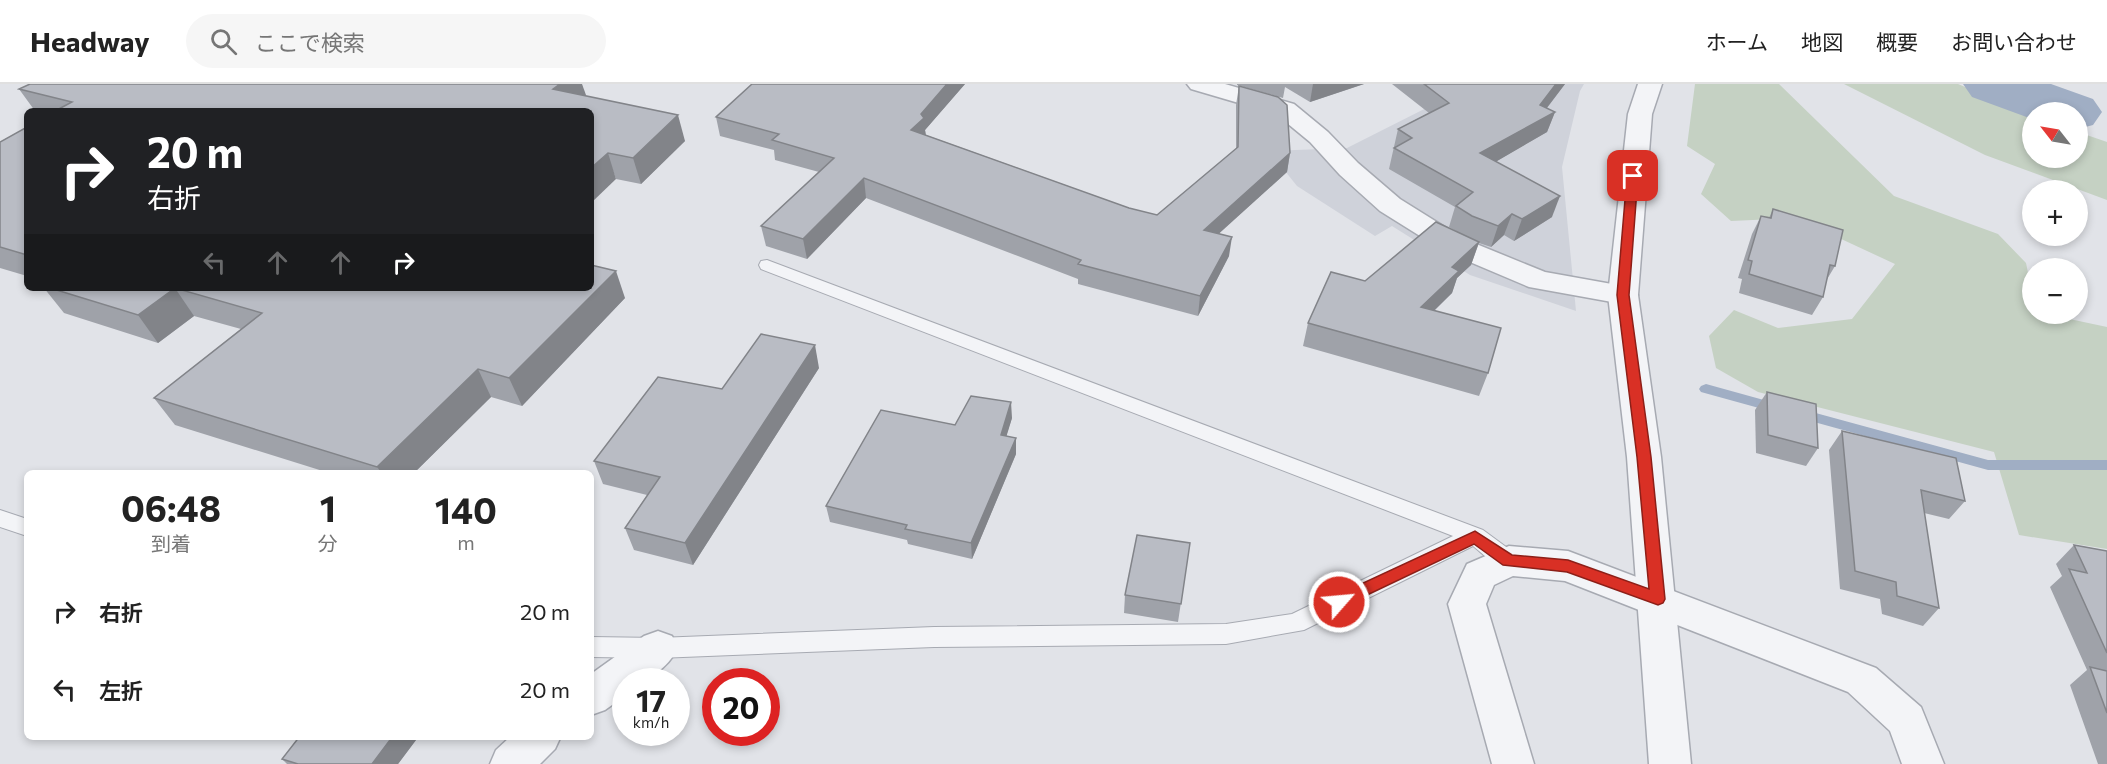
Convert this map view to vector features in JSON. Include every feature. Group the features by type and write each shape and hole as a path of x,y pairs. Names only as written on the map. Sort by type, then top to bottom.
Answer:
{"street":[{"path":"1650,84 1640,114 1623,295 1644,457 1658,599 1670,764"},
{"path":"1207,85 1285,109 1319,137 1349,169 1390,205 1454,245 1539,280 1623,295"},
{"path":"1513,764 1467,604 1480,575 1509,561 1568,566 1862,680 1906,720 1923,764"},
{"path":"594,695 658,648"},
{"path":"511,764 536,740"}],"lane":[{"path":"767,265 1475,536 1509,561"},
{"path":"0,519 24,527"},
{"path":"594,647 658,648 934,637 1226,634 1296,623 1423,559 1475,536"}],"shaded area":[{"path":"1443,84 1584,84 1580,91 1562,167 1576,311 1470,275 1392,226 1375,236 1297,186 1269,151 1347,148 1454,94"}],"green space":[{"path":"1695,84 1779,84 1894,196 1998,234 2022,259 2022,324 2088,323 2107,327 2107,549 2019,535 1994,452 1758,392 1716,368 1709,336 1734,310 1778,328 1852,319 1895,264 1796,218 1731,221 1701,194 1715,164 1687,146"},
{"path":"1844,84 1958,84 2022,111 2022,168 2088,168 2088,135 2107,142 2107,200 2088,193 2088,180 2053,180 1985,155"}],"building":[{"path":"30,84 560,84 553,89 678,115 633,158 608,153 594,165 594,108 61,108 72,102 19,89"},
{"path":"752,84 947,84 921,114 924,118 911,130 1129,208 1157,215 1238,147 1239,86 1278,97 1287,105 1290,153 1204,230 1232,237 1200,296 1078,264 1081,260 864,178 803,239 761,226 834,158 772,140 779,134 716,117"},
{"path":"1424,84 1556,84 1540,105 1555,112 1480,153 1560,196 1522,219 1512,214 1498,226 1472,216 1456,206 1473,192 1394,148 1412,138 1398,129 1449,103"},
{"path":"24,129 24,254 0,247 0,142"},
{"path":"1773,209 1843,230 1835,266 1830,265 1823,297 1749,274 1752,261 1748,260 1761,216 1771,218"},
{"path":"1436,222 1479,242 1452,267 1459,271 1421,307 1501,328 1488,373 1308,323 1331,272 1365,281"},
{"path":"594,266 616,271 509,378 478,369 377,467 154,398 262,313 185,291 594,291"},
{"path":"60,291 171,291 138,315"},
{"path":"761,334 815,345 685,543 625,528 660,477 594,461 658,377 722,389"},
{"path":"1767,392 1816,404 1818,448 1768,435"},
{"path":"971,396 1011,402 1001,435 1016,438 971,543 905,529 907,525 826,506 881,410 955,425"},
{"path":"1842,431 1956,458 1965,501 1921,490 1939,608 1897,596 1896,582 1855,571"},
{"path":"1137,535 1190,543 1181,604 1125,595"},
{"path":"2074,545 2107,551 2107,653 2069,569 2087,573"},
{"path":"2090,667 2107,671 2107,713"},
{"path":"297,740 390,740 372,764 298,764 282,759"}],"waterway":[{"path":"1993,84 2043,102"},
{"path":"1706,389 1777,408"},
{"path":"1801,414 1988,465 2107,465"}],"route":[{"path":"1339,602 1423,559 1475,536 1509,561 1568,566 1658,599 1644,457 1623,295 1633,176"}]}
